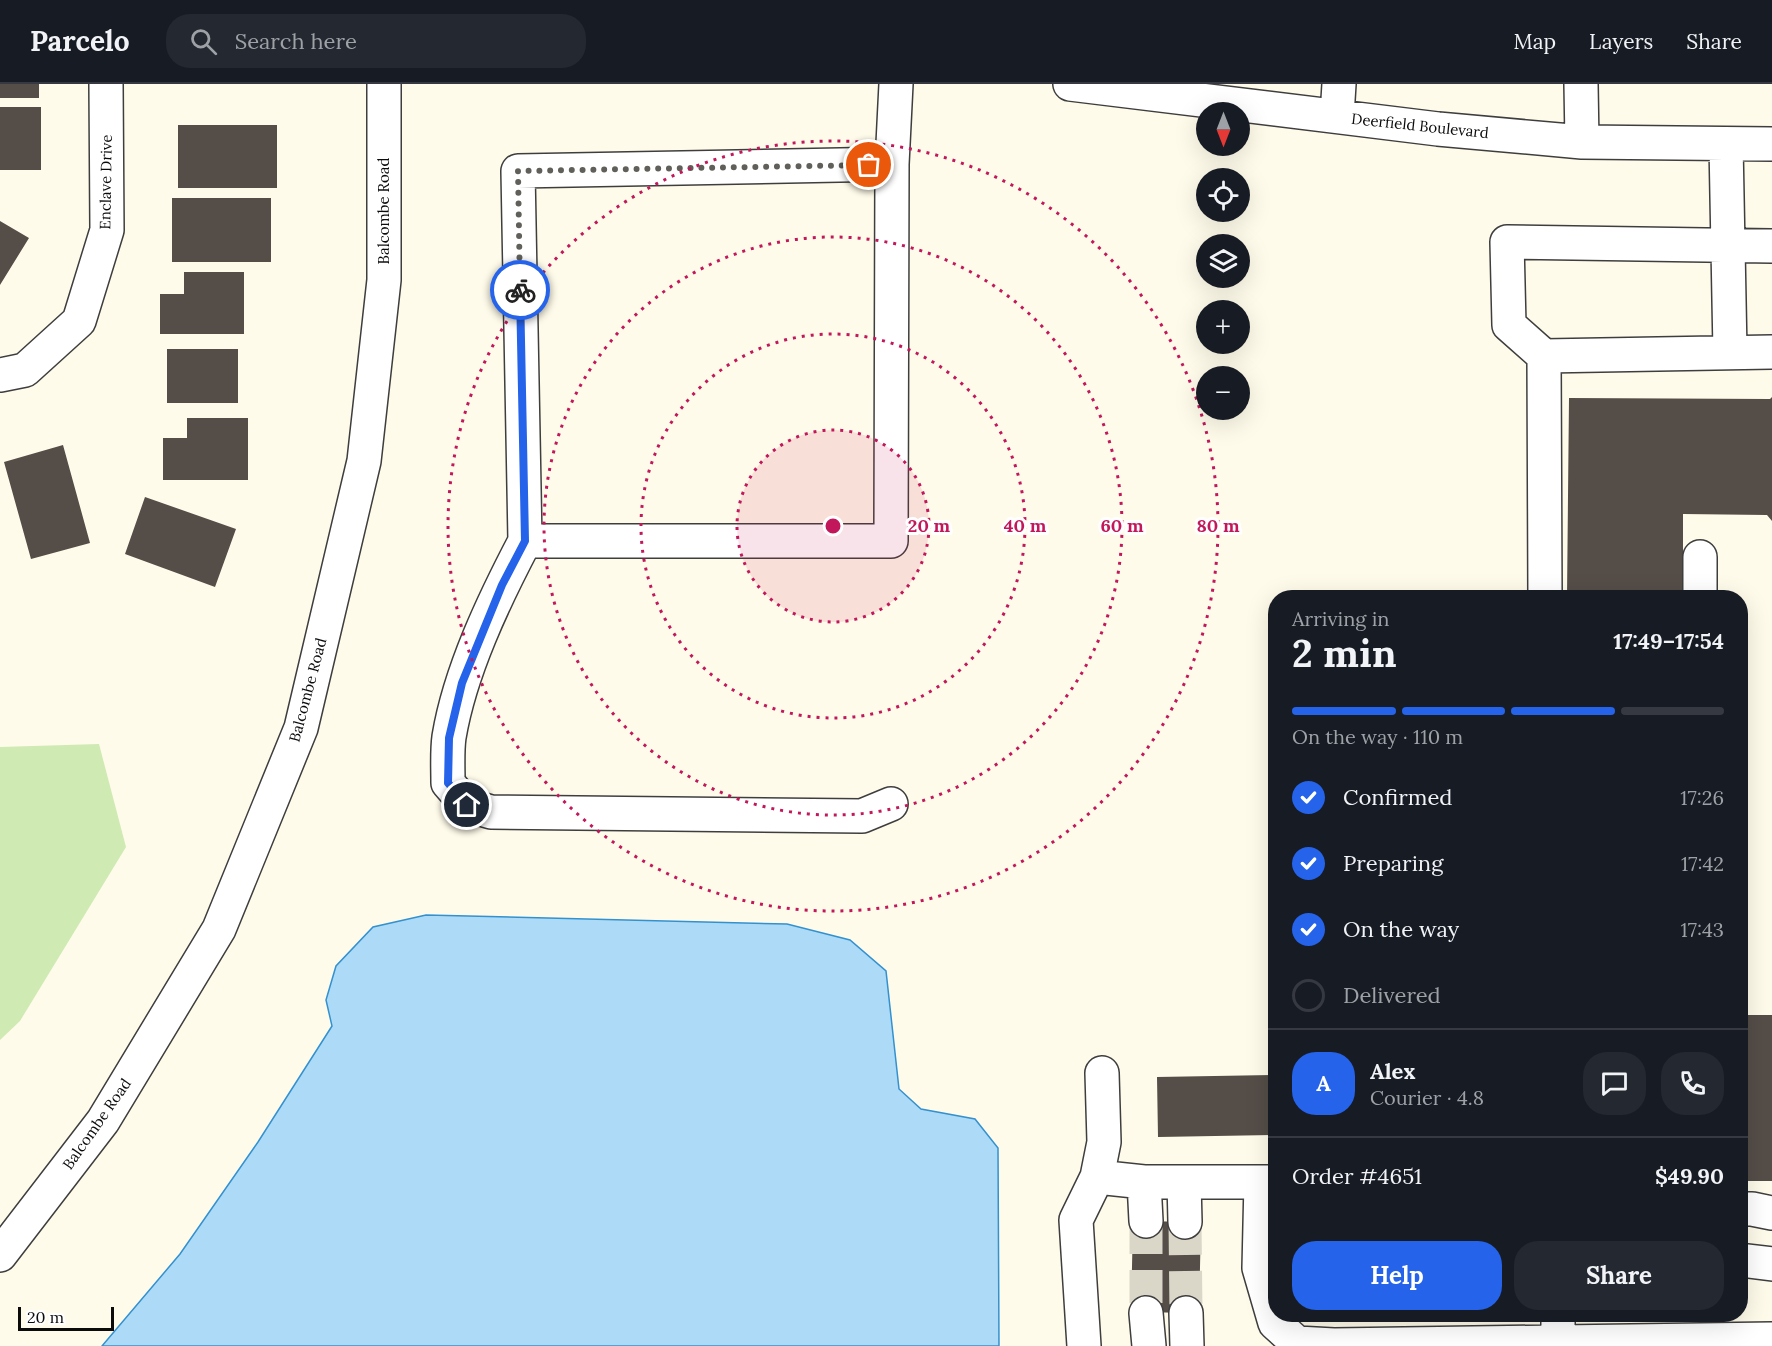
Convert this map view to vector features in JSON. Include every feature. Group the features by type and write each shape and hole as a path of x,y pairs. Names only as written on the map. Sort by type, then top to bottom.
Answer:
{"street":[{"name":"Enclave Drive","path":"0,375 25,370 80,321 107,230 106,84"},
{"name":"Balcombe Road","path":"0,1255 103,1121 219,929 301,728 364,461 384,280 384,84"},
{"path":"525,541 891,541 892,164 896,84"},
{"name":"Deerfield Boulevard","path":"1070,84 1438,129 1582,142 1772,144"},
{"path":"1337,116 1339,84"},
{"path":"1581,84 1582,142"},
{"path":"1726,144 1730,352"},
{"path":"891,804 862,816 491,813 467,805 448,783 449,738 462,683 502,585 525,541 518,171 892,164"},
{"path":"1772,246 1507,242 1509,325 1544,356 1772,352"},
{"path":"1544,356 1545,590"},
{"path":"1700,557 1700,590"},
{"path":"1084,1346 1076,1220 1097,1177 1104,1143 1102,1073"},
{"path":"1097,1177 1144,1182 1268,1182 1267,1268"},
{"path":"1144,1182 1146,1221"},
{"path":"1184,1182 1185,1222"},
{"path":"1748,1209 1772,1213"},
{"path":"1748,1260 1765,1261 1772,1264"},
{"path":"1146,1312 1149,1346"},
{"path":"1186,1313 1187,1346"},
{"path":"1275,1322 1297,1343 1334,1345 1558,1328 1772,1339"}],"green space":[{"path":"99,744 126,847 20,1021 0,1040 0,747"}],"water":[{"path":"426,915 787,924 850,940 886,971 899,1089 921,1109 975,1119 998,1148 999,1346 102,1346 180,1254 258,1142 332,1026 326,1000 336,966 373,927"}],"building":[{"path":"0,84 39,84 39,98 0,98"},
{"path":"0,107 41,107 41,170 0,170"},
{"path":"178,125 277,125 277,188 178,188"},
{"path":"172,198 271,198 271,262 172,262"},
{"path":"0,221 29,238 0,285"},
{"path":"184,272 244,272 244,334 160,334 160,294 184,294"},
{"path":"167,349 238,349 238,403 167,403"},
{"path":"1772,397 1772,521 1767,515 1683,514 1683,590 1567,590 1569,398 1770,399"},
{"path":"187,418 248,418 248,480 163,480 163,438 187,438"},
{"path":"63,445 90,543 31,559 4,462"},
{"path":"145,497 236,529 215,587 125,554"},
{"path":"1748,1015 1772,1015 1772,1181 1748,1181"},
{"path":"1268,1075 1268,1135 1158,1137 1157,1077"},
{"path":"1133,1221 1201,1222 1199,1313 1131,1312"}],"tunnel":[{"path":"1146,1221 1146,1313"},
{"path":"1185,1222 1186,1313"}],"way so far":[{"path":"520,290 518,171 869,165"}],"route":[{"path":"467,805 448,783 449,738 462,683 502,585 525,541 520,290"}]}
